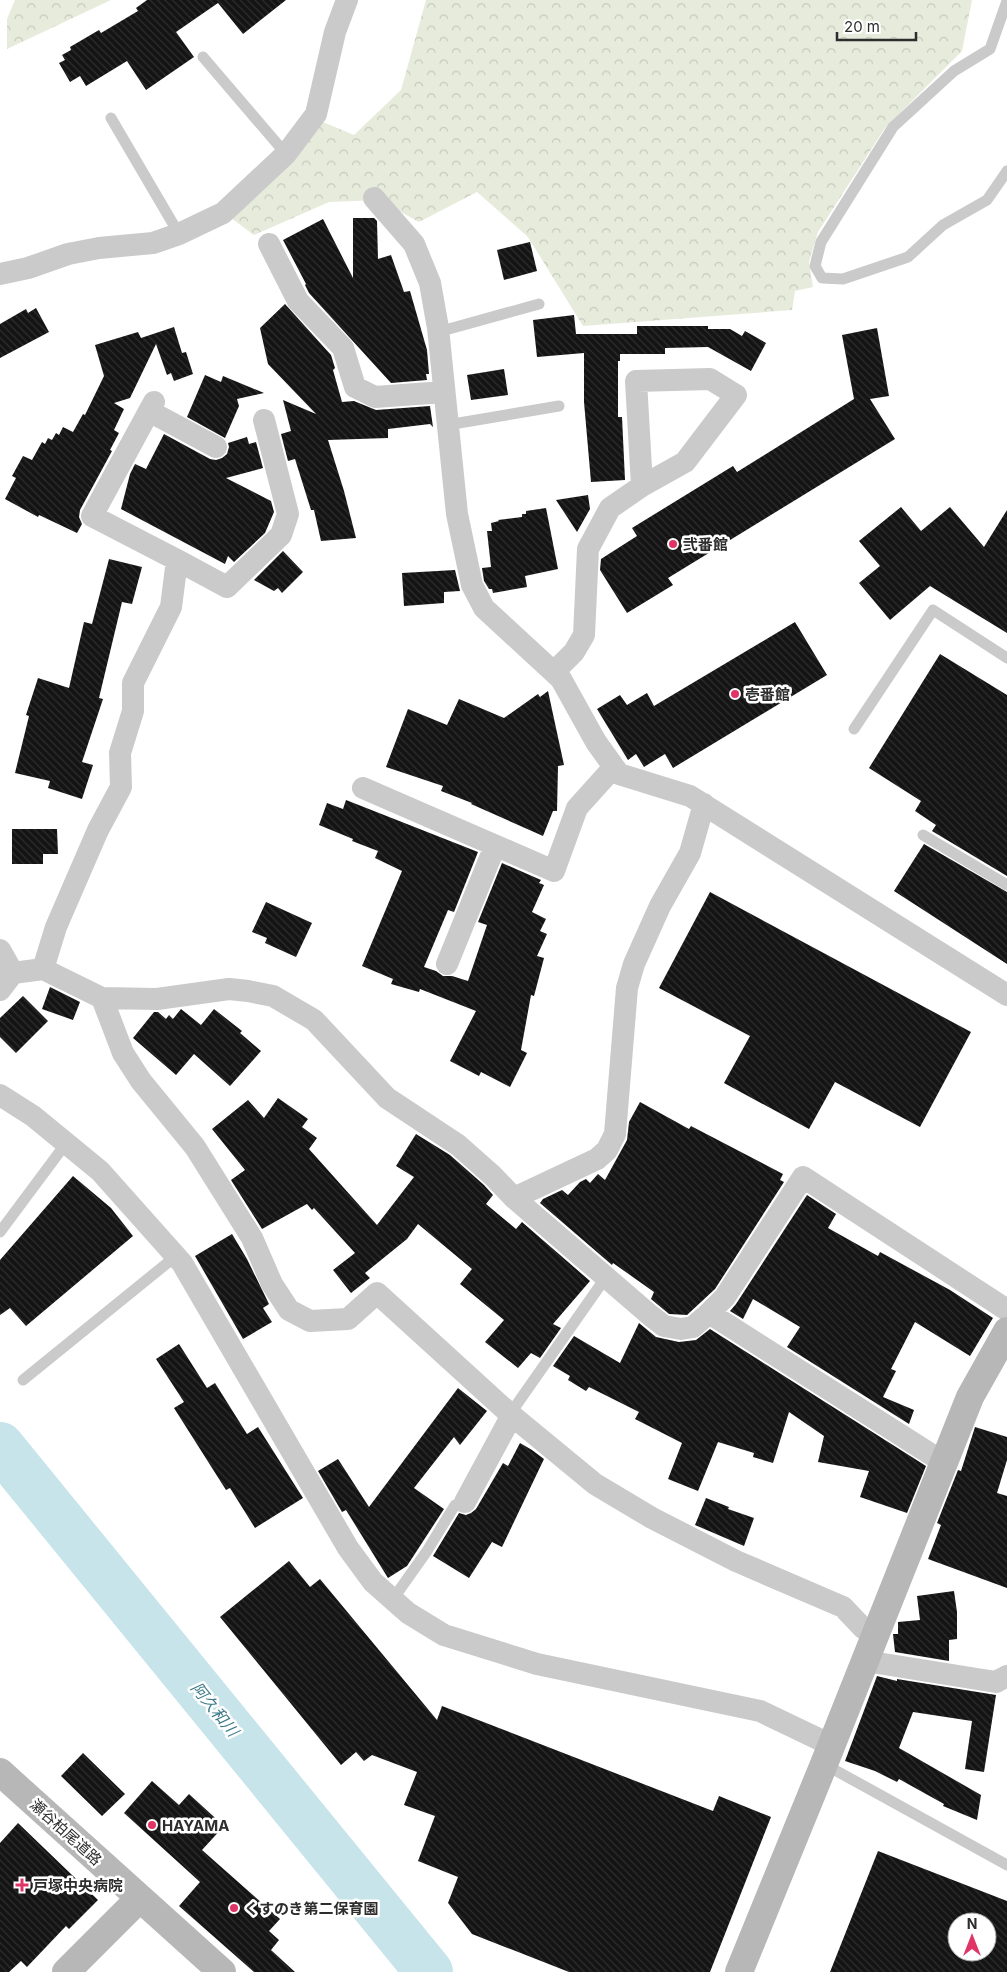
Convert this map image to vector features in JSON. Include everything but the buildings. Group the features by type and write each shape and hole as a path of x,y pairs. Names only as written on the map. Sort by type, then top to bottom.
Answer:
{"street":[{"path":"0,274 28,268 68,254 99,248 153,243 179,234 223,213 286,154 316,114 335,32 348,0"},
{"path":"374,198 414,244 430,283 438,332 457,514 472,585 484,608 561,678 596,742 619,774 690,796 1007,995"},
{"path":"269,244 298,301 343,348 355,387 375,398 444,392"},
{"path":"554,672 574,652 584,635 588,549 610,508 642,486 685,462 736,395 710,379 636,381 642,486"},
{"path":"216,447 151,406 92,516 227,587 281,535 288,514 264,420"},
{"path":"43,969 56,927 98,830 121,787 120,753 133,711 133,683 171,607 178,560"},
{"path":"363,788 554,872 577,808 614,767"},
{"path":"514,1198 596,1159 607,1150 615,1134 629,980 634,964 660,906 690,853 704,804"},
{"path":"447,964 496,846"},
{"path":"0,950 7,981 43,969 102,998 157,999 229,989 272,996 314,1020 387,1098 458,1145 493,1176 514,1198 664,1326 681,1329 693,1327 725,1297 803,1177 1007,1310"},
{"path":"102,998 123,1053 141,1080 195,1147 252,1238 272,1284 289,1310 310,1322 348,1319 377,1293 511,1414 595,1484 652,1518 736,1561 843,1607 863,1628 876,1636"},
{"path":"0,1095 33,1116 100,1171 182,1263 348,1548 373,1582 408,1613 444,1635 537,1664 760,1711 828,1754"},
{"path":"709,1313 943,1462"},
{"path":"739,1972 876,1636 970,1396 1007,1331"},
{"path":"465,1502 511,1414"},
{"path":"865,1661 1003,1683"},
{"name":"瀬谷柏尾道路","path":"0,1772 222,1972"},
{"path":"66,1972 139,1898"}],"lane":[{"path":"1007,1 990,49 954,70 893,127 820,242 815,266 822,278 843,279 908,257 943,225 987,200 1007,171"},
{"path":"203,56 286,154"},
{"path":"111,118 179,234"},
{"path":"438,332 539,304"},
{"path":"447,425 559,406"},
{"path":"854,729 933,610 1007,658"},
{"path":"923,835 1007,885"},
{"path":"0,1232 67,1142"},
{"path":"23,1380 176,1256"},
{"path":"511,1414 606,1277"},
{"path":"393,1599 427,1551 455,1505 462,1506 465,1502"},
{"path":"828,1754 1007,1866"}],"green space":[{"path":"15,0 111,0 7,49 7,19"},
{"path":"426,0 972,0 962,51 885,128 818,232 809,262 813,287 795,291 792,310 583,326 528,237 477,192 419,222 379,200 329,202 254,235 231,218 323,122 354,135 401,90"}],"waterway":[{"name":"阿久和川","path":"0,1446 429,1972"}],"place":[{"name":"弐番館","path":"673,544"},
{"name":"壱番館","path":"735,694"},
{"name":"HAYAMA","path":"152,1825"},
{"name":"戸塚中央病院","path":"22,1885"},
{"name":"くすのき第二保育園","path":"234,1908"}]}
